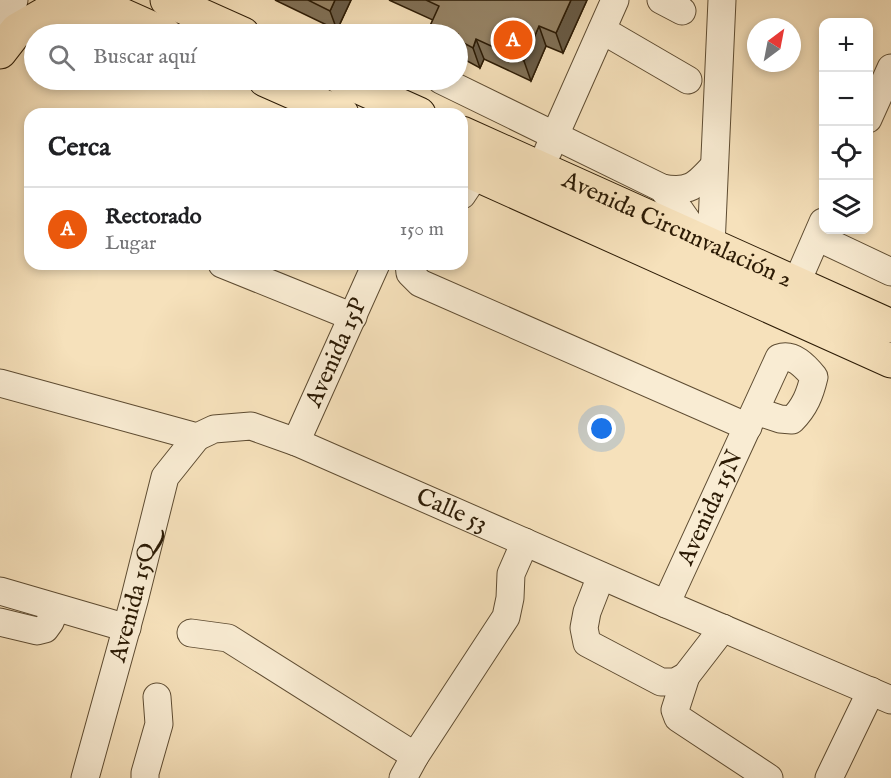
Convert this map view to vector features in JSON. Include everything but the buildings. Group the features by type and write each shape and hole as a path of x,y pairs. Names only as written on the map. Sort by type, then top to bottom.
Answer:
{"main road":[{"path":"167,0 221,24"},
{"path":"28,24 45,14 101,5 143,24"},
{"path":"0,52 17,30 24,26"},
{"path":"288,90 328,108"},
{"path":"365,90 406,108"},
{"name":"Avenida Circunvalación 2","path":"468,136 891,326"},
{"name":"Avenida Circunvalación 2","path":"468,179 891,361"}],"street":[{"path":"0,48 14,0"},
{"path":"540,169 615,0"},
{"path":"706,244 714,166 722,0"},
{"path":"602,30 688,80"},
{"path":"873,108 891,68"},
{"path":"461,90 662,188 684,190 698,183 714,166"},
{"path":"662,188 706,244"},
{"path":"796,284 819,231"},
{"path":"828,234 891,272"},
{"path":"237,270 353,317"},
{"name":"Avenida 15P","path":"296,442 373,270"},
{"name":"Avenida 15N","path":"410,270 420,283 752,419 666,604"},
{"path":"0,383 197,437"},
{"name":"Calle 53","path":"197,437 214,429 251,426 296,442 601,576 881,695"},
{"name":"Avenida 15Q","path":"85,778 111,688 165,477 197,437"},
{"path":"190,633 228,638 409,767 506,617 512,574 525,542"},
{"path":"601,576 587,612 584,628 587,644 661,682 675,682 686,676"},
{"path":"0,591 126,628"},
{"path":"0,622 37,631 45,629 56,608"},
{"path":"723,628 686,676 675,710 678,718 769,778"},
{"path":"829,778 881,695"},
{"path":"145,778 159,724 157,697"}],"place":[{"name":"Rectorado","path":"513,40"}]}
